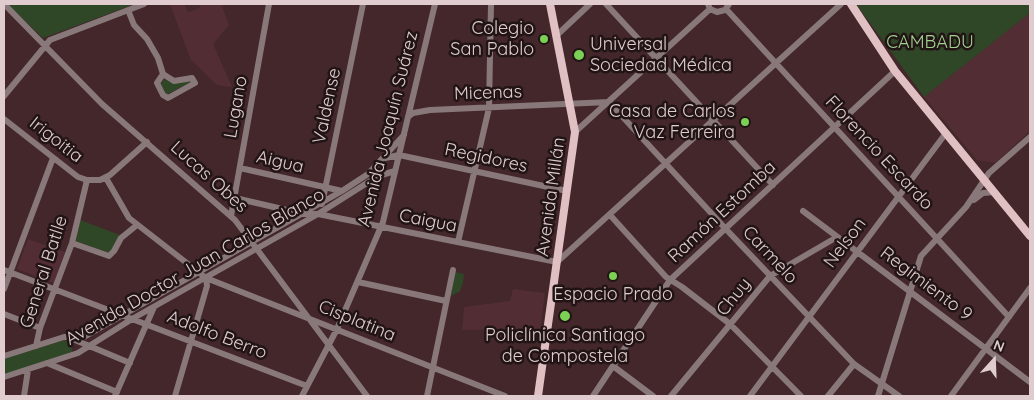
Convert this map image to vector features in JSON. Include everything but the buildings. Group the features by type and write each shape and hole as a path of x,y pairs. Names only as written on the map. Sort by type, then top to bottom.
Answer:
{"main road":[{"name":"Avenida Millán","path":"538,396 575,132 550,4"},
{"path":"851,4 895,70 1030,236"}],"street":[{"name":"Lucas Obes","path":"4,4 102,104 231,216 258,248 367,396"},
{"path":"4,96 50,40 144,4"},
{"name":"Lugano","path":"231,216 269,4"},
{"name":"Valdense","path":"318,214 326,187 363,4"},
{"name":"Avenida Joaquín Suárez","path":"302,396 337,329 381,228 435,4"},
{"path":"458,242 489,108 491,4"},
{"path":"556,36 590,4"},
{"path":"606,4 773,185"},
{"path":"557,262 841,4"},
{"path":"575,132 656,58 709,6"},
{"name":"Florencio Escardo","path":"709,6 718,12 727,6 776,63 1009,317"},
{"path":"128,10 134,25 155,52 163,74 174,81 190,78 195,82 193,85 166,97 157,82 163,74"},
{"name":"Ramón Estomba","path":"593,396 670,280 895,70"},
{"path":"570,104 609,102"},
{"name":"Carmelo","path":"609,102 854,364 899,396"},
{"name":"Micenas","path":"408,117 417,111 570,104"},
{"name":"Irigoitia","path":"4,119 78,177 87,180 106,178"},
{"name":"Nelson","path":"750,396 946,133"},
{"name":"Avenida Doctor Juan Carlos Blanco","path":"4,356 69,338 84,337 342,191 368,174 385,158 404,135"},
{"path":"878,396 918,262 936,238 970,201 985,179 1030,137"},
{"path":"148,142 106,178 126,214 137,225 198,273"},
{"path":"385,158 399,155"},
{"name":"Regidores","path":"399,155 567,190"},
{"path":"4,289 7,271 53,158"},
{"name":"Aigua","path":"240,168 342,191"},
{"name":"Avenida Doctor Juan Carlos Blanco","path":"4,377 71,356 132,319 318,214 378,176 395,172"},
{"name":"General Batlle","path":"36,346 40,328 72,243 87,180"},
{"path":"970,201 982,192 995,192"},
{"name":"Caigua","path":"235,198 304,214 318,214 557,262"},
{"name":"Regimiento 9","path":"803,211 1030,382"},
{"path":"610,215 670,280 730,324 801,396"},
{"path":"72,243 108,256 114,251 121,238 137,225"},
{"name":"Chuy","path":"671,396 770,276 837,237"},
{"path":"427,396 453,270"},
{"name":"Adolfo Berro","path":"7,271 307,386"},
{"name":"Cisplatina","path":"198,273 206,278 309,317 504,396"},
{"path":"175,396 207,286 206,278"},
{"path":"358,282 446,301"},
{"path":"951,396 1030,288"},
{"path":"48,363 116,394 154,307"},
{"path":"4,314 40,328"},
{"path":"69,338 130,363"},
{"path":"828,396 854,364"},
{"path":"613,366 653,396"},
{"path":"24,396 28,370"}],"shaded area":[{"path":"170,4 184,4 188,12 200,8 199,4 221,4 229,25 213,44 232,87 217,85 191,60"},
{"path":"1030,13 1030,131 995,163 977,160 924,97"},
{"path":"28,239 65,252 54,283 17,269"},
{"path":"513,289 545,293 540,329 462,330 464,307 510,301"}],"green space":[{"path":"7,4 135,4 43,38"},
{"name":"CAMBADU","path":"856,4 1030,4 1030,13 924,97"},
{"path":"164,79 173,83 190,79 193,81 166,95 160,85"},
{"path":"80,220 120,235 112,252 109,253 76,241"},
{"path":"455,272 464,274 463,283 460,291 451,296"},
{"path":"65,340 72,344 72,352 4,375 4,358"}],"place":[{"name":"Colegio San Pablo","path":"544,39"},
{"name":"Universal Sociedad Médica","path":"579,55"},
{"name":"Casa de Carlos Vaz Ferreira","path":"745,122"},
{"name":"Espacio Prado","path":"613,276"},
{"name":"Policlínica Santiago de Compostela","path":"565,316"}]}
